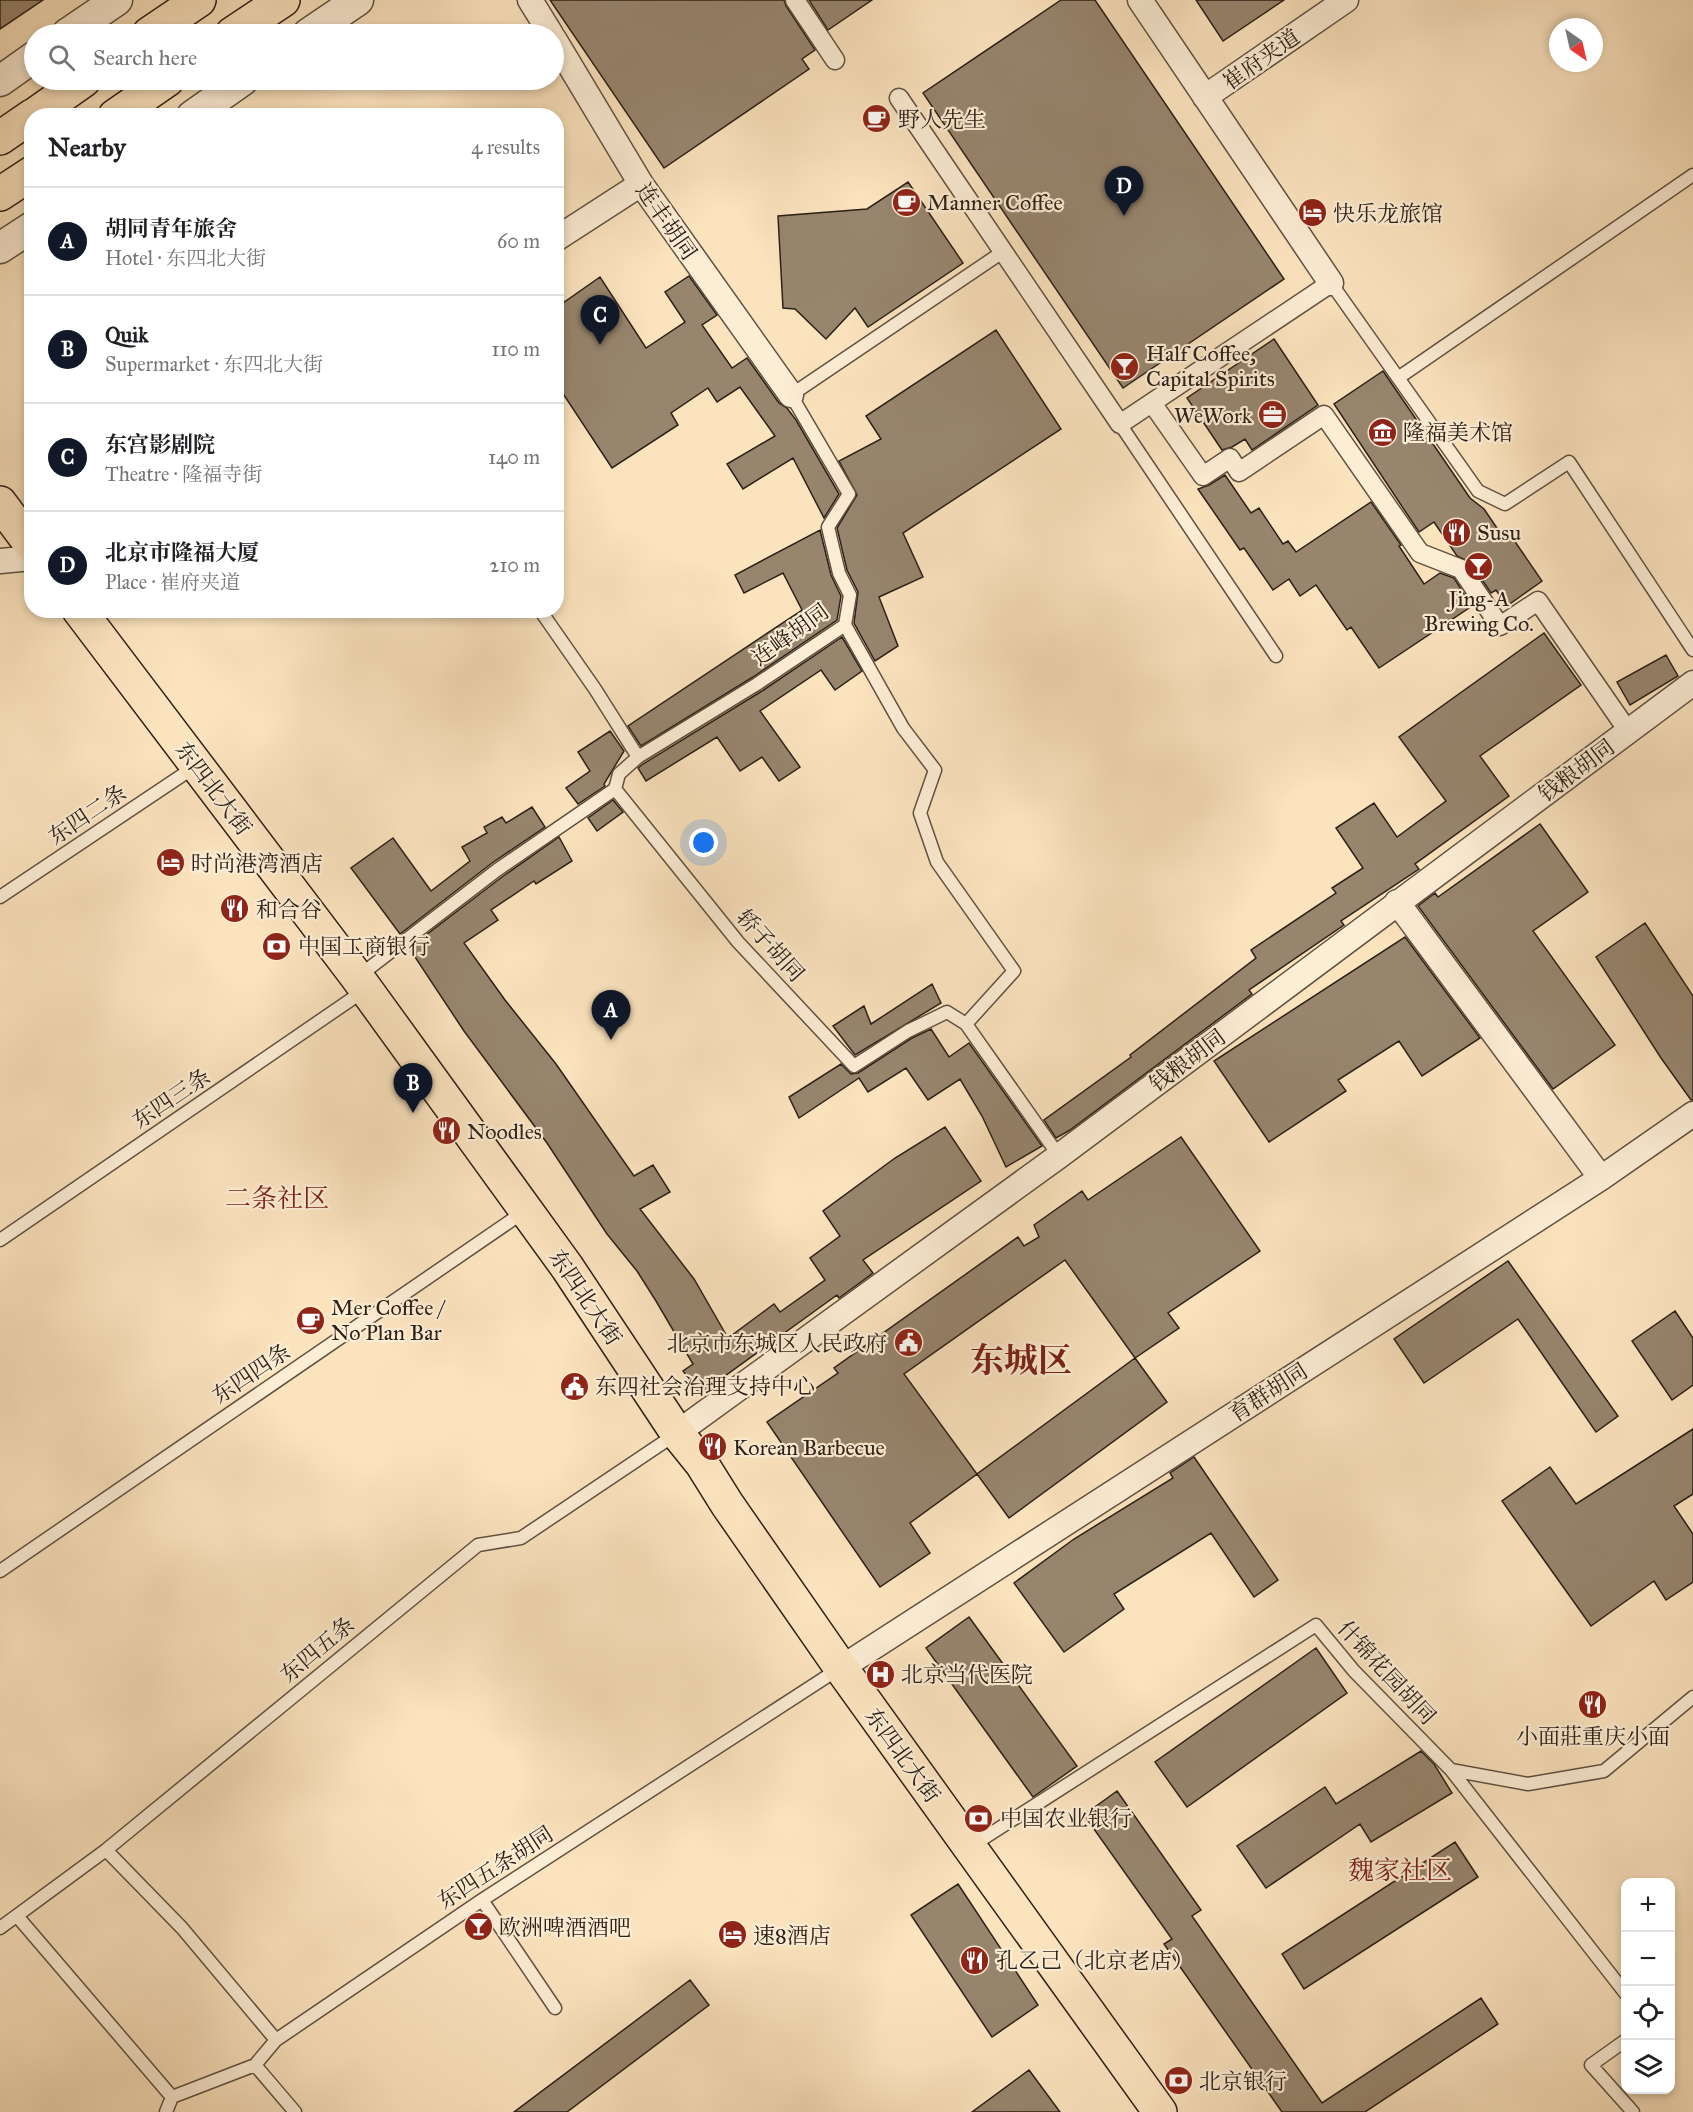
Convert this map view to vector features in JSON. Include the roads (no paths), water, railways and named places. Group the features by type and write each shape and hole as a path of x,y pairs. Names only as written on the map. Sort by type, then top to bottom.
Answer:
{"main road":[{"path":"247,24 283,0"},
{"path":"162,24 192,2"},
{"path":"44,108 70,90"},
{"path":"127,108 153,90"},
{"path":"0,138 24,122"},
{"path":"0,194 24,178"},
{"path":"0,503 24,535"},
{"name":"东四北大街","path":"85,618 361,984 567,1267 677,1433 702,1464 727,1504 841,1668 1160,2112"}],"street":[{"path":"82,24 117,0"},
{"path":"323,24 358,0"},
{"path":"530,0 545,24"},
{"path":"795,0 835,60"},
{"path":"898,98 1120,424 1331,283 1140,0"},
{"name":"崔府夹道","path":"1205,97 1346,0"},
{"name":"连丰胡同","path":"564,56 641,184 791,395"},
{"path":"0,81 24,64"},
{"path":"203,108 229,90"},
{"path":"564,234 641,184"},
{"path":"0,248 24,232"},
{"path":"1152,403 1203,476 1230,458 1239,472 1324,415 1420,553 1461,568 1500,626 1538,602 1628,731"},
{"path":"0,561 24,559"},
{"name":"钱粮胡同","path":"677,1433 1059,1156 1693,683"},
{"path":"1397,902 1601,1178"},
{"name":"育群胡同","path":"841,1668 1601,1178 1693,1114"}],"lane":[{"path":"1398,378 1693,175"},
{"path":"791,395 1004,251"},
{"path":"1331,283 1478,492 1505,504 1569,462 1693,650"},
{"name":"连峰胡同","path":"638,757 757,684 845,625 850,595 839,573 828,527 849,494 791,395"},
{"path":"1120,424 1276,656"},
{"path":"546,618 595,688 638,757 619,774 615,789"},
{"path":"845,625 903,728 935,770 920,813 937,862 1014,971 966,1024 1059,1156"},
{"name":"东四二条","path":"0,897 197,765"},
{"name":"轿子胡同","path":"615,789 738,942 854,1066 908,1031 947,1012 966,1024"},
{"name":"东四三条","path":"0,1240 361,984 497,870 615,789"},
{"name":"东四四条","path":"0,1571 525,1210"},
{"name":"东四五条","path":"0,1928 106,1850 478,1545 521,1538 677,1433"},
{"name":"什锦花园胡同","path":"969,1847 1316,1625 1354,1671 1451,1770"},
{"name":"东四五条胡同","path":"172,2097 255,2065 276,2040 482,1900 841,1668"},
{"path":"1451,1770 1528,1784 1604,1771 1693,1697"},
{"path":"1451,1770 1621,1988"},
{"path":"106,1850 182,1928 276,2040"},
{"path":"482,1900 555,2008"},
{"path":"17,1916 172,2097 166,2112"},
{"path":"1621,2044 1591,2065 1633,2112"},
{"path":"255,2065 295,2112"}],"place":[{"name":"野人先生","path":"877,119"},
{"name":"Manner Coffee","path":"906,202"},
{"name":"快乐龙旅馆","path":"1312,213"},
{"name":"北京市隆福大厦","path":"1124,216"},
{"name":"东宫影剧院","path":"600,345"},
{"name":"Half Coffee, Capital Spirits","path":"1125,366"},
{"name":"WeWork","path":"1273,415"},
{"name":"隆福美术馆","path":"1382,432"},
{"name":"Susu","path":"1456,532"},
{"name":"Jing-A Brewing Co.","path":"1479,566"},
{"name":"时尚港湾酒店","path":"170,863"},
{"name":"和合谷","path":"235,909"},
{"name":"中国工商银行","path":"277,946"},
{"name":"胡同青年旅舍","path":"611,1040"},
{"name":"Quik","path":"413,1113"},
{"name":"Noodles","path":"446,1131"},
{"name":"Mer Coffee / No Plan Bar","path":"310,1320"},
{"name":"北京市东城区人民政府","path":"908,1343"},
{"name":"东四社会治理支持中心","path":"574,1386"},
{"name":"Korean Barbecue","path":"712,1447"},
{"name":"北京当代医院","path":"880,1674"},
{"name":"小面莊重庆小面","path":"1593,1704"},
{"name":"中国农业银行","path":"979,1818"},
{"name":"欧洲啤酒酒吧","path":"478,1927"},
{"name":"速8酒店","path":"732,1935"},
{"name":"孔乙己（北京老店）","path":"975,1960"},
{"name":"北京银行","path":"1178,2081"}],"district":[{"name":"二条社区","path":"277,1198"},
{"name":"东城区","path":"1021,1360"},
{"name":"魏家社区","path":"1400,1870"}]}
